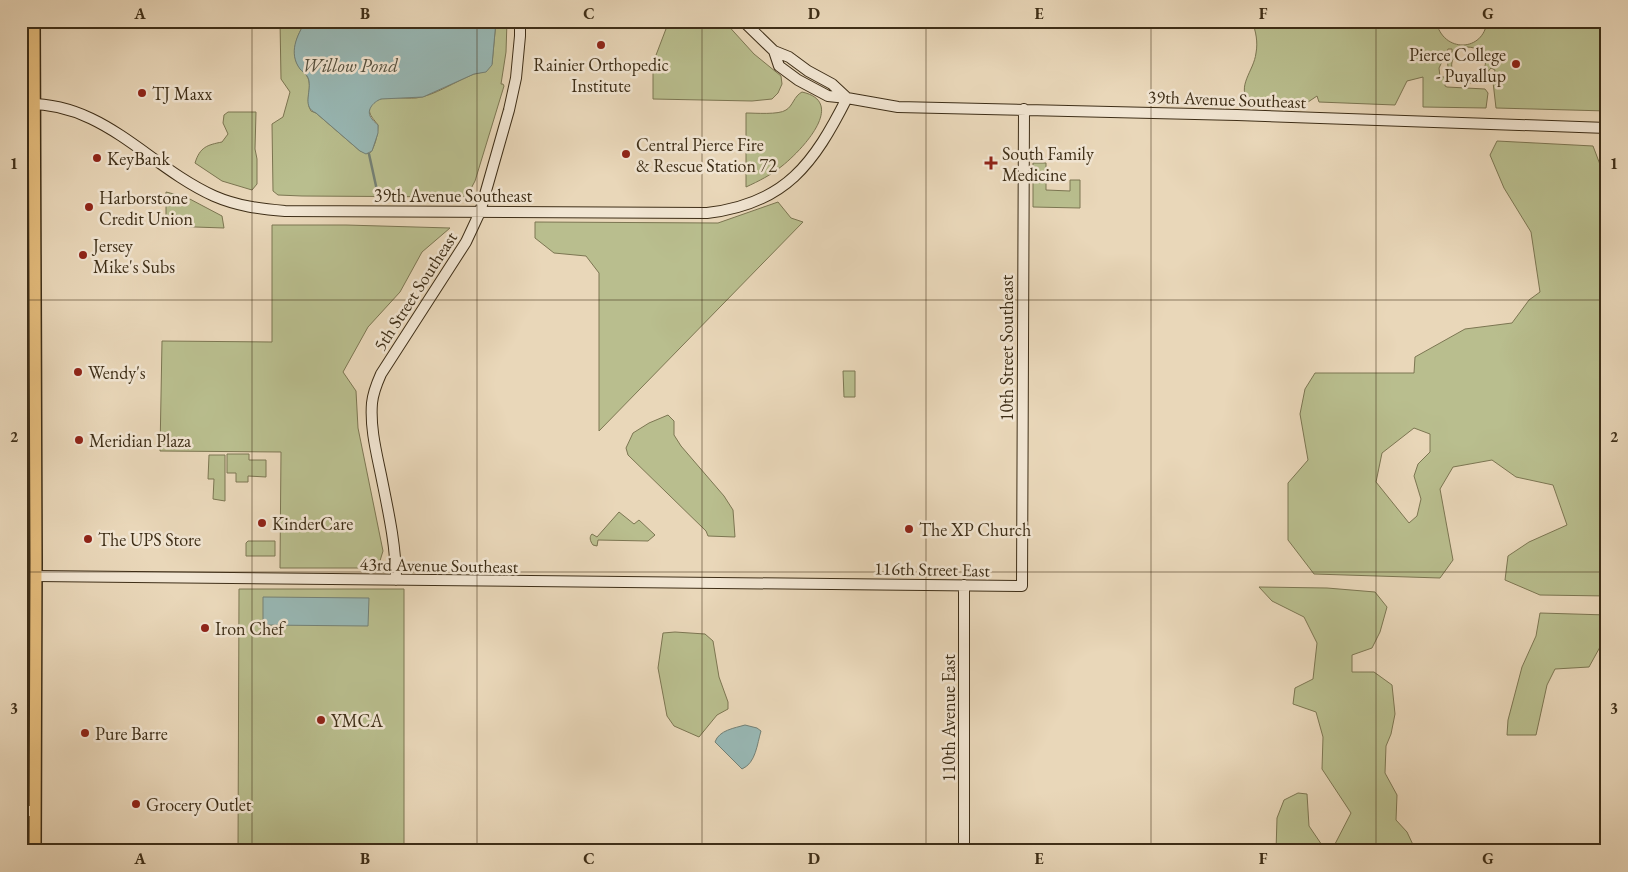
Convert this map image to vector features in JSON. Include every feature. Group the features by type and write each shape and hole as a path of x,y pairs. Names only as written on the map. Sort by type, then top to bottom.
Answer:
{"main road":[{"path":"21,68 34,22"},
{"path":"34,22 36,851"},
{"path":"21,137 29,156 34,182"}],"street":[{"name":"5th Street Southeast","path":"396,580 391,521 372,428 371,415 374,394 381,374 466,242 480,212 509,110 516,78 520,21"},
{"path":"743,21 774,51"},
{"name":"39th Avenue Southeast","path":"774,51 789,57 808,71 832,84 847,98"},
{"name":"39th Avenue Southeast","path":"774,51 779,66 798,80 828,96 898,107 1024,109 1607,128"},
{"name":"39th Avenue Southeast","path":"21,104 34,103 62,107 90,118 108,127 202,189 220,198 254,208 285,210 707,213 726,211 744,206 781,187 797,174 810,161 847,98"},
{"name":"10th Street Southeast","path":"1022,586 1024,109"},
{"name":"43rd Avenue Southeast","path":"36,576 842,584"},
{"name":"116th Street East","path":"842,584 1022,586"},
{"name":"110th Avenue East","path":"964,585 964,851"},
{"path":"21,811 36,812"}],"green space":[{"path":"280,21 306,21 297,38 295,57 308,79 308,104 311,111 316,113 360,151 369,154 377,137 378,129 378,125 370,111 371,105 374,102 387,98 423,97 474,74 483,72 492,64 496,21 507,21 506,52 501,84 504,86 475,181 467,196 302,196 278,195 273,191 272,124 283,117 290,92 281,79"},
{"path":"669,21 724,21 754,54 781,76 782,84 778,93 772,99 752,101 653,99 653,63"},
{"path":"1252,21 1436,21 1440,32 1446,39 1454,44 1463,45 1479,39 1487,21 1607,21 1607,111 1496,108 1493,82 1495,70 1491,68 1481,80 1473,83 1459,81 1450,72 1448,66 1448,59 1452,49 1448,49 1439,68 1440,77 1445,77 1445,86 1485,89 1488,93 1486,108 1423,107 1423,77 1407,81 1395,105 1319,102 1317,96 1305,104 1249,102 1244,90 1255,60 1257,41","holes":["1467,47 1477,49 1483,55 1485,62 1480,76 1474,80 1467,81 1458,77 1452,69 1455,56"]},
{"path":"802,92 815,97 821,106 821,116 809,139 782,166 765,178 746,187 746,113 783,112"},
{"path":"228,112 256,112 255,149 257,184 252,190 222,181 195,163 202,150 222,142 228,134 223,123 224,115"},
{"path":"1497,141 1593,146 1604,175 1607,177 1607,596 1540,595 1505,580 1508,556 1529,542 1567,525 1553,485 1516,477 1492,460 1453,467 1440,489 1453,560 1440,578 1314,574 1288,540 1288,483 1308,460 1300,414 1305,389 1315,373 1414,373 1415,357 1465,329 1512,323 1529,300 1540,292 1531,232 1504,188 1490,155","holes":["1414,428 1430,434 1430,452 1418,464 1414,476 1421,499 1417,516 1409,523 1376,482 1382,453"]},
{"path":"1033,163 1046,163 1046,190 1070,191 1070,180 1080,180 1080,208 1033,207"},
{"path":"166,192 186,197 222,216 224,228 166,226"},
{"path":"778,202 791,218 803,222 599,431 599,273 586,256 554,253 535,238 535,222 718,223"},
{"path":"272,225 450,228 422,252 400,292 368,327 343,372 356,391 358,428 383,551 379,564 375,568 280,568 281,452 160,451 162,341 272,342"},
{"path":"843,371 855,371 855,397 844,397"},
{"path":"668,415 674,421 674,435 681,446 724,496 733,510 735,537 708,536 706,531 628,455 626,448 633,433 649,423"},
{"path":"227,454 249,454 249,460 266,460 266,477 248,476 248,482 236,482 236,473 227,473"},
{"path":"209,455 225,455 225,501 213,499 214,479 208,479"},
{"path":"619,512 634,524 639,520 655,535 648,541 598,540 597,546 593,545 590,539 591,535 597,537"},
{"path":"248,541 275,541 275,556 246,556 246,543"},
{"path":"1259,587 1327,588 1375,592 1387,607 1380,632 1372,648 1352,655 1352,672 1374,672 1392,685 1395,714 1391,734 1386,746 1385,773 1397,795 1396,820 1407,832 1415,849 1413,851 1337,851 1335,844 1351,813 1322,769 1323,737 1316,712 1293,704 1295,688 1313,679 1317,643 1304,617 1272,601"},
{"name":"YMCA","path":"239,589 404,589 404,851 238,851"},
{"path":"1540,613 1607,615 1607,647 1600,647 1589,667 1555,669 1547,685 1536,735 1507,735 1508,720 1522,667 1536,636"},
{"path":"663,633 705,634 713,641 719,677 728,702 728,709 717,715 699,737 674,726 667,716 658,668"},
{"path":"1298,793 1307,794 1309,826 1326,851 1276,851 1277,818 1284,800"}],"water":[{"name":"Willow Pond","path":"306,21 496,21 492,65 486,72 474,74 423,97 381,99 375,102 369,113 378,125 378,133 372,151 366,154 360,151 309,107 308,79 296,63 294,50 297,38"},
{"path":"263,597 369,598 368,626 263,625"},
{"path":"745,725 761,731 753,758 742,769 715,742 724,732"}],"waterway":[{"path":"369,154 378,195"}],"place":[{"name":"Rainier Orthopedic Institute","path":"601,45"},
{"name":"Pierce College - Puyallup","path":"1516,64"},
{"name":"TJ Maxx","path":"142,93"},
{"name":"Central Pierce Fire & Rescue Station 72","path":"626,154"},
{"name":"KeyBank","path":"97,158"},
{"name":"South Family Medicine","path":"991,163"},
{"name":"Harborstone Credit Union","path":"89,207"},
{"name":"Jersey Mike's Subs","path":"83,255"},
{"name":"Wendy's","path":"78,372"},
{"name":"Meridian Plaza","path":"79,440"},
{"name":"KinderCare","path":"262,523"},
{"name":"The XP Church","path":"909,529"},
{"name":"The UPS Store","path":"88,539"},
{"name":"Iron Chef","path":"205,628"},
{"name":"YMCA","path":"321,720"},
{"name":"Pure Barre","path":"85,733"},
{"name":"Grocery Outlet","path":"136,804"}]}
